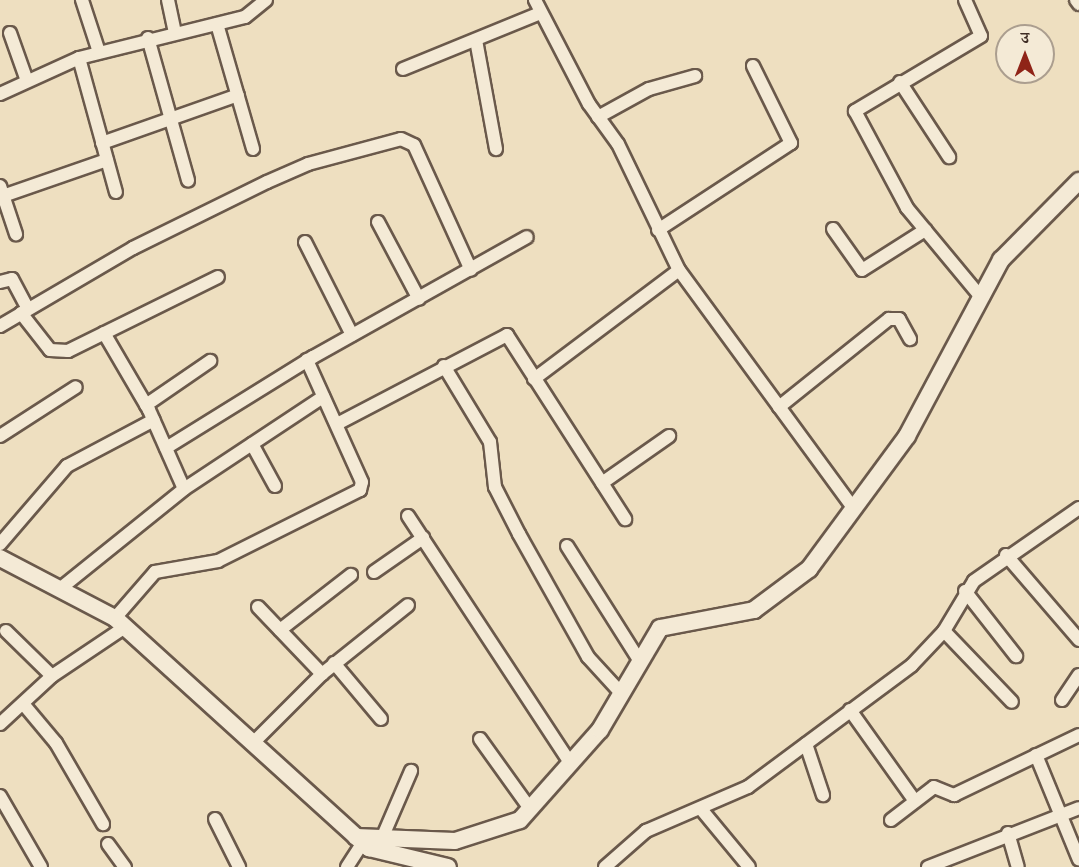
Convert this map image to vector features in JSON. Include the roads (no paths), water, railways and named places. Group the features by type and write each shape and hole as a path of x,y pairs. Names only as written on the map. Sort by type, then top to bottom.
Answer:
{"street":[{"path":"82,0 99,52"},
{"path":"168,0 175,32"},
{"path":"0,94 79,58 148,38 245,17 266,0"},
{"path":"535,0 598,117 618,144 679,270 853,508"},
{"path":"964,0 981,36 859,105 855,118 925,230 980,296"},
{"path":"1076,0 1079,4"},
{"path":"403,69 540,13"},
{"path":"217,24 253,149"},
{"path":"10,33 27,81"},
{"path":"148,38 188,180"},
{"path":"476,40 496,149"},
{"path":"79,58 117,192"},
{"path":"658,230 791,142 753,66"},
{"path":"598,117 649,89 695,76"},
{"path":"900,82 949,157"},
{"path":"102,143 238,95"},
{"path":"0,326 133,248 267,182 308,164 401,139 414,145 471,270"},
{"path":"16,234 1,193 107,160"},
{"path":"359,840 383,836 454,841 498,831 531,810 571,764 621,693 652,635 669,624 733,616 771,601 809,570 907,436 980,296 1014,244 1079,181"},
{"path":"378,222 419,299"},
{"path":"833,229 862,270 925,230"},
{"path":"166,448 307,360 471,270 526,237"},
{"path":"305,242 352,335"},
{"path":"534,379 679,270"},
{"path":"0,282 12,279 24,311 58,352 104,333 218,277"},
{"path":"779,407 889,319 899,319 910,339"},
{"path":"104,333 154,420 184,489"},
{"path":"337,424 507,335 626,519"},
{"path":"0,724 25,706 52,676 120,622 155,572 219,561 360,490 362,482 307,360"},
{"path":"146,405 210,361"},
{"path":"444,366 490,442 495,488 519,534 588,657 621,693"},
{"path":"0,436 76,387"},
{"path":"61,588 184,489 323,397"},
{"path":"0,544 67,466 154,420"},
{"path":"602,483 669,436"},
{"path":"252,444 275,486"},
{"path":"605,867 646,831 748,787 926,654 944,631 965,591 1006,555 1079,508"},
{"path":"408,516 571,764"},
{"path":"374,572 423,538"},
{"path":"567,546 639,660"},
{"path":"1006,555 1079,640"},
{"path":"0,558 61,588 120,622 359,840 385,855 448,867"},
{"path":"280,630 351,575"},
{"path":"965,591 1016,656"},
{"path":"252,744 334,663 408,606"},
{"path":"258,607 322,674"},
{"path":"6,631 52,676"},
{"path":"944,631 1012,702"},
{"path":"334,663 381,719"},
{"path":"1062,700 1079,675"},
{"path":"25,706 56,743 103,824"},
{"path":"850,710 915,801"},
{"path":"891,820 936,786 954,795 1079,735"},
{"path":"480,739 531,810"},
{"path":"806,744 823,795"},
{"path":"1036,755 1079,860"},
{"path":"383,836 411,771"},
{"path":"0,796 41,867"},
{"path":"928,867 1008,833 1079,808"},
{"path":"701,809 749,867"},
{"path":"215,819 239,867"},
{"path":"1008,833 1018,867"},
{"path":"347,867 359,840"},
{"path":"108,844 125,867"}]}
